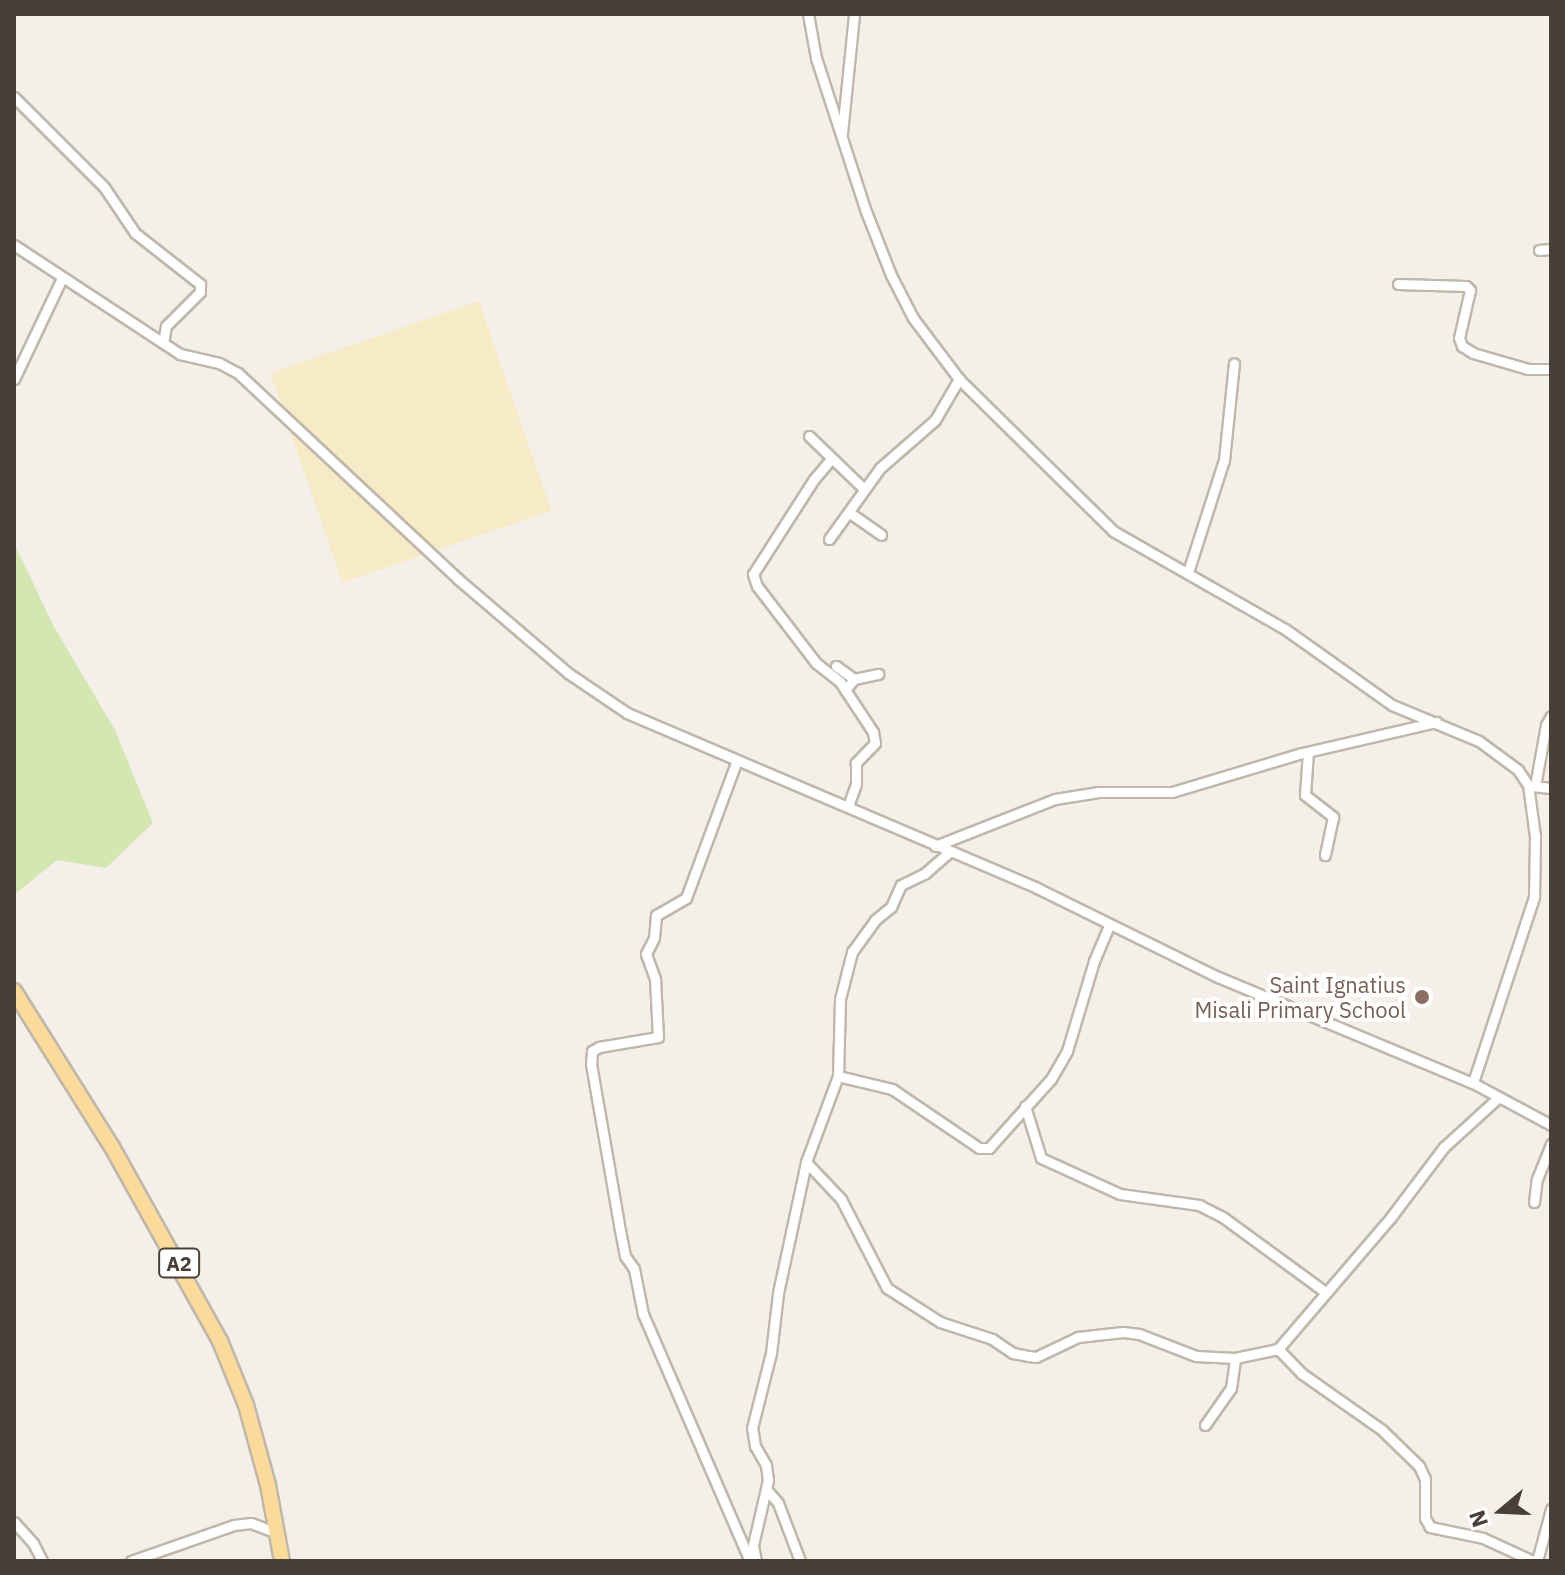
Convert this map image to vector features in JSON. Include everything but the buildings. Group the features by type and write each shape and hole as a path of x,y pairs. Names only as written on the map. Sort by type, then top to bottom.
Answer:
{"main road":[{"name":"A2","path":"14,991 112,1147 207,1313 246,1405 282,1561"}],"street":[{"path":"808,14 816,58 865,209 902,301 959,379 1113,531 1285,629 1330,665 1392,705 1479,741 1518,770 1531,786 1551,788"},
{"path":"842,137 854,14"},
{"path":"14,97 104,187 135,233 200,284 200,292 166,326 163,343"},
{"path":"14,245 180,354 219,363 238,373 458,579 568,673 627,713 1037,888 1218,977 1473,1083 1551,1125"},
{"path":"1539,250 1551,249"},
{"path":"14,379 62,278"},
{"path":"1398,284 1466,286 1470,290 1459,338 1462,346 1473,353 1528,369 1551,369"},
{"path":"1188,572 1224,460 1234,364"},
{"path":"829,539 880,468 925,432 959,379"},
{"path":"809,436 864,489"},
{"path":"831,459 814,479 753,574 757,586 816,663 845,690 863,713 875,743 856,763 856,784 848,806"},
{"path":"850,513 881,535"},
{"path":"836,666 854,679"},
{"path":"845,690 854,679 878,674"},
{"path":"1473,1083 1534,897 1535,836 1531,786 1551,716"},
{"path":"935,846 1055,799 1098,792 1172,792 1308,752 1436,722"},
{"path":"1308,752 1305,795 1333,817 1325,855"},
{"path":"737,760 686,898 656,915 654,938 646,954 655,979 658,1037 599,1047 592,1051 591,1064 625,1256 634,1269 643,1314 753,1561"},
{"path":"753,1561 753,1545 766,1489 766,1465 755,1446 752,1428 771,1353 778,1293 806,1162 838,1076 840,999 852,952 875,920 891,907 901,885 924,874 949,852"},
{"path":"838,1076 892,1089 982,1150 1008,1129 1051,1079 1067,1051 1094,961 1109,925"},
{"path":"806,1162 841,1199 887,1288 940,1322 992,1339 1013,1353 1036,1357 1078,1337 1123,1332 1139,1334 1196,1356 1235,1358 1278,1349 1391,1217 1444,1147 1499,1097"},
{"path":"1025,1106 1041,1158 1120,1194 1199,1205 1224,1218 1325,1292"},
{"path":"1534,1202 1537,1179 1551,1144"},
{"path":"1278,1349 1301,1373 1382,1430 1419,1466 1425,1479 1425,1518 1430,1527 1483,1538 1535,1561 1551,1509"},
{"path":"1205,1425 1231,1388 1235,1358"},
{"path":"766,1489 778,1503 800,1561"},
{"path":"14,1522 33,1543 42,1561"},
{"path":"131,1561 234,1525 251,1523 277,1533"}],"green space":[{"path":"14,543 53,625 115,730 153,823 106,868 57,860 14,895"}],"sand":[{"path":"479,301 551,511 342,583 270,373"}],"place":[{"name":"Saint Ignatius Misali Primary School","path":"1422,997"}]}
